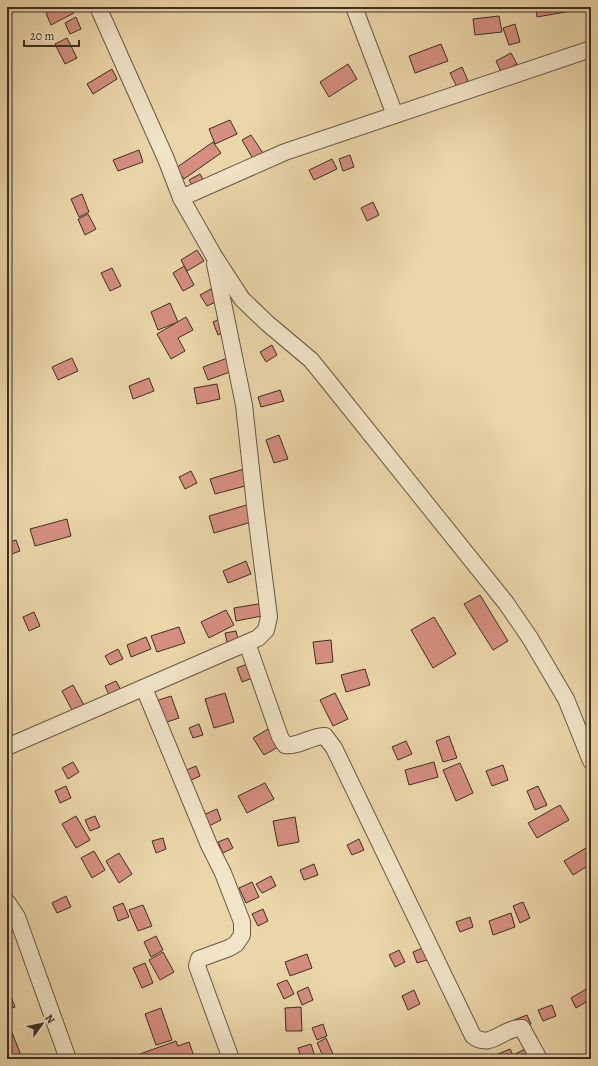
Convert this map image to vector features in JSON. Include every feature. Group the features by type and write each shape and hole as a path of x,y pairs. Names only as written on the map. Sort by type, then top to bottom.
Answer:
{"street":[{"path":"98,7 166,159 181,198 214,256 242,299 267,323 311,360 506,604 530,638 566,699 591,761"},
{"path":"354,7 395,115"},
{"path":"181,198 285,152 591,49"},
{"path":"7,748 258,638 266,630 269,617 244,405 214,256"},
{"path":"247,643 280,737 285,745 291,746 316,736 325,736 334,748 473,1036 478,1040 490,1041 509,1030 522,1028 539,1059"},
{"path":"144,688 223,873 242,922 242,936 236,944 199,959 197,966 231,1059"},
{"path":"7,902 17,917 68,1059"}],"building":[{"path":"58,7 71,7 74,13 51,25 46,13"},
{"path":"536,7 582,7 583,9 537,17"},
{"path":"499,16 502,32 475,35 473,19"},
{"path":"76,17 81,29 70,34 65,23"},
{"path":"515,24 520,42 509,45 503,28"},
{"path":"67,38 77,58 65,64 55,44"},
{"path":"441,44 448,61 415,73 409,56"},
{"path":"511,53 517,64 501,72 496,61"},
{"path":"348,64 357,79 329,97 320,82"},
{"path":"462,67 468,81 457,87 450,73"},
{"path":"112,69 117,79 93,94 87,84"},
{"path":"230,120 237,134 215,144 209,129"},
{"path":"251,135 263,153 253,159 242,140"},
{"path":"213,142 221,153 184,179 176,168"},
{"path":"139,150 143,162 118,171 113,160"},
{"path":"350,155 354,167 343,171 339,159"},
{"path":"332,159 337,169 314,180 309,170"},
{"path":"200,174 206,185 196,191 189,180"},
{"path":"82,194 89,212 79,217 71,199"},
{"path":"373,202 379,215 367,221 361,208"},
{"path":"88,214 96,229 85,235 78,219"},
{"path":"197,250 204,261 187,271 181,260"},
{"path":"184,266 194,285 183,291 173,273"},
{"path":"112,268 121,286 110,291 101,273"},
{"path":"211,289 218,301 207,306 200,295"},
{"path":"170,303 178,322 158,330 151,312"},
{"path":"186,317 193,330 178,338 185,351 171,359 157,334"},
{"path":"224,317 230,329 218,335 213,322"},
{"path":"272,345 277,355 266,362 260,352"},
{"path":"233,356 238,369 208,380 203,367"},
{"path":"72,358 78,371 58,380 52,367"},
{"path":"149,378 154,391 133,399 129,386"},
{"path":"217,384 220,399 197,404 194,388"},
{"path":"280,390 284,401 261,407 258,397"},
{"path":"279,435 288,459 274,463 266,440"},
{"path":"244,469 249,485 215,494 210,479"},
{"path":"191,471 197,483 185,489 179,477"},
{"path":"250,504 255,521 214,533 209,516"},
{"path":"67,519 71,536 35,546 30,529"},
{"path":"16,540 20,551 9,555 7,543"},
{"path":"246,561 251,574 228,583 223,571"},
{"path":"480,595 508,641 493,650 464,604"},
{"path":"270,602 272,614 236,621 234,608"},
{"path":"226,610 234,625 209,638 201,622"},
{"path":"34,612 40,626 29,631 23,617"},
{"path":"434,617 456,654 433,668 411,630"},
{"path":"179,627 185,643 157,652 151,636"},
{"path":"236,631 239,644 228,646 225,633"},
{"path":"146,637 151,649 131,657 127,645"},
{"path":"331,640 333,662 316,664 313,642"},
{"path":"118,649 123,659 110,665 105,656"},
{"path":"257,660 263,674 242,682 237,668"},
{"path":"365,669 370,685 346,692 341,675"},
{"path":"116,681 122,692 110,697 105,686"},
{"path":"73,685 85,707 74,714 62,691"},
{"path":"225,693 234,722 214,728 205,699"},
{"path":"335,693 348,719 333,726 320,700"},
{"path":"171,696 179,718 164,723 156,701"},
{"path":"199,724 203,735 193,738 189,728"},
{"path":"268,729 278,747 264,755 253,738"},
{"path":"449,736 457,758 443,762 436,741"},
{"path":"406,741 412,754 398,760 392,747"},
{"path":"73,762 79,772 68,779 62,768"},
{"path":"434,762 438,777 409,785 405,770"},
{"path":"460,763 473,793 456,801 443,770"},
{"path":"503,765 508,780 492,786 486,771"},
{"path":"196,766 200,776 189,781 184,771"},
{"path":"265,783 274,799 247,813 238,796"},
{"path":"66,786 71,798 60,803 55,791"},
{"path":"538,786 547,805 535,810 527,791"},
{"path":"560,805 569,820 537,838 528,823"},
{"path":"217,809 221,820 209,826 203,815"},
{"path":"76,816 90,840 76,848 62,824"},
{"path":"95,816 100,827 90,831 85,820"},
{"path":"295,817 299,842 278,846 273,821"},
{"path":"163,838 166,849 156,853 152,841"},
{"path":"228,838 233,848 223,853 218,842"},
{"path":"359,839 364,850 352,855 347,845"},
{"path":"591,845 591,864 573,875 564,861"},
{"path":"94,851 105,870 92,878 81,858"},
{"path":"119,853 132,874 119,883 106,861"},
{"path":"314,864 318,875 304,880 300,870"},
{"path":"271,876 276,886 262,893 256,884"},
{"path":"252,882 259,897 246,903 239,888"},
{"path":"66,896 71,907 57,913 52,903"},
{"path":"523,902 530,918 520,923 513,906"},
{"path":"123,903 129,917 118,921 113,907"},
{"path":"143,905 152,926 138,931 129,910"},
{"path":"263,909 268,921 258,926 252,914"},
{"path":"511,913 515,927 493,935 489,921"},
{"path":"470,917 473,927 460,932 456,922"},
{"path":"156,936 163,950 151,957 144,942"},
{"path":"425,947 430,959 417,963 413,952"},
{"path":"399,950 405,962 395,967 389,955"},
{"path":"163,952 174,972 160,980 149,960"},
{"path":"307,954 312,968 290,976 285,962"},
{"path":"145,963 153,983 142,988 133,968"},
{"path":"287,980 294,994 284,999 277,984"},
{"path":"308,987 313,1000 302,1005 297,992"},
{"path":"588,988 591,994 591,999 576,1008 571,998"},
{"path":"414,990 420,1004 408,1010 402,996"},
{"path":"10,994 15,1007 7,1010 7,995"},
{"path":"552,1005 556,1016 543,1021 538,1010"},
{"path":"301,1007 302,1031 286,1031 285,1008"},
{"path":"161,1008 172,1040 156,1045 145,1014"},
{"path":"527,1015 531,1024 518,1030 514,1020"},
{"path":"7,1020 22,1058 7,1059"},
{"path":"323,1024 327,1036 317,1040 312,1028"},
{"path":"326,1038 333,1054 324,1058 317,1043"},
{"path":"176,1041 178,1046 189,1042 195,1059 126,1059"},
{"path":"538,1043 544,1059 517,1059 515,1054"},
{"path":"311,1044 315,1057 302,1059 298,1048"},
{"path":"510,1049 515,1059 492,1059 491,1057"}]}
